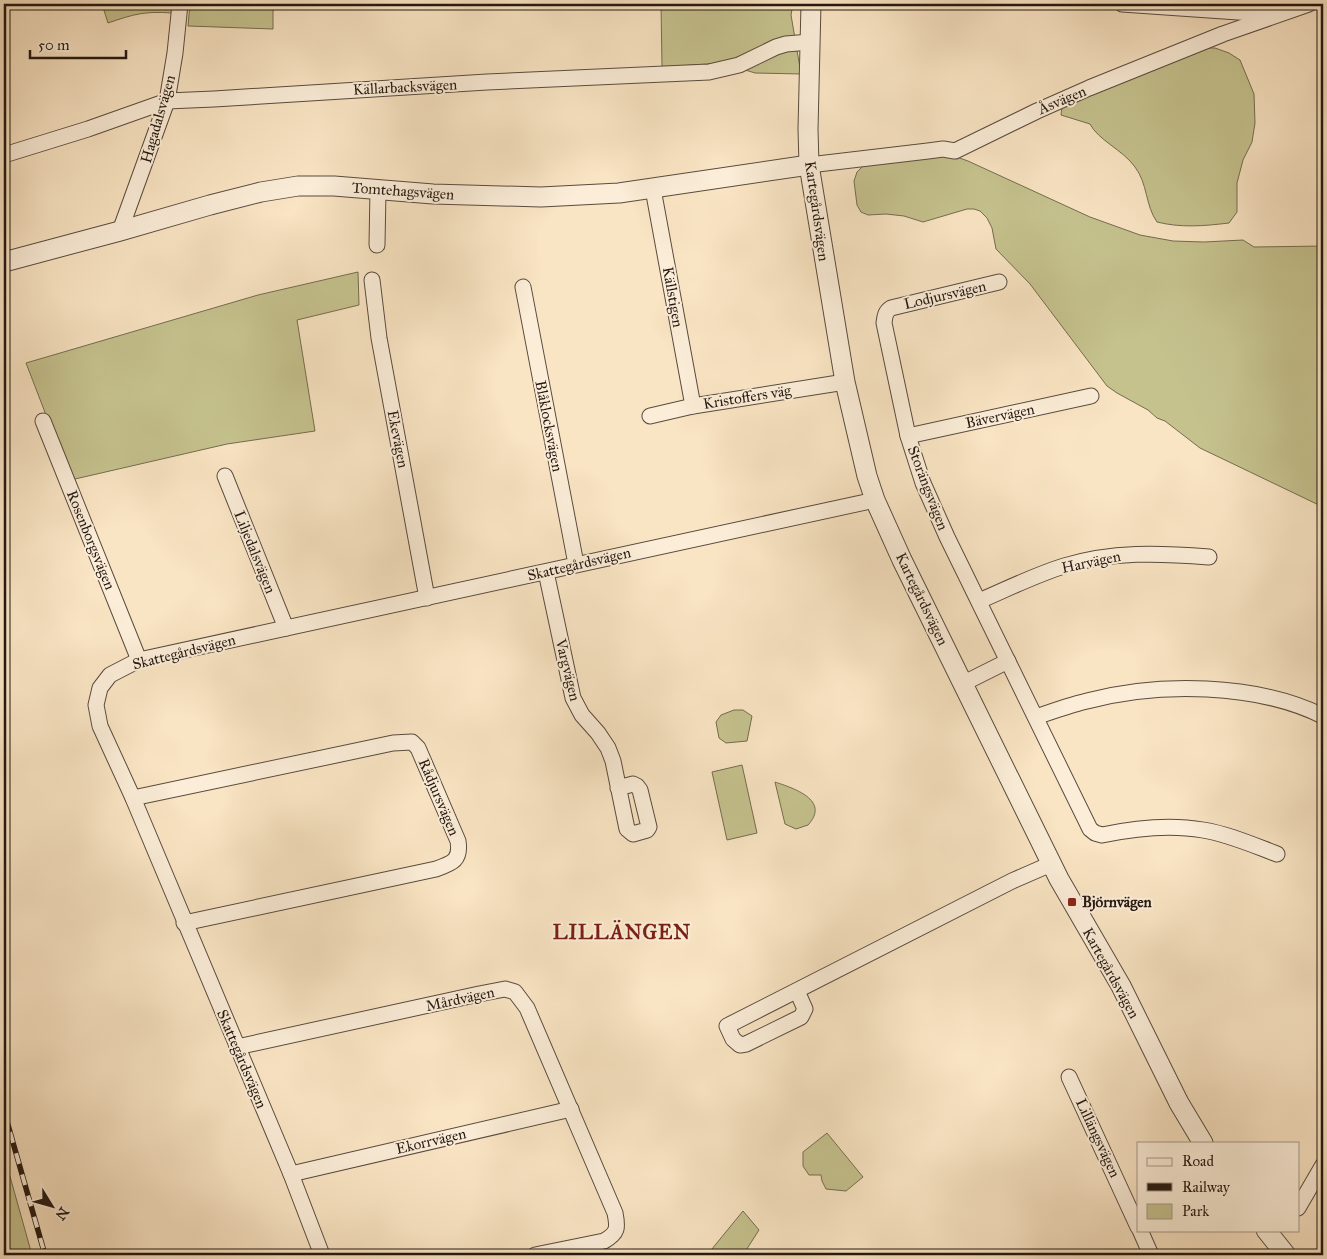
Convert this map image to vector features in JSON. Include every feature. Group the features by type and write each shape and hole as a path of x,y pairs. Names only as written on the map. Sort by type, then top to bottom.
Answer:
{"street":[{"name":"Hagadalsvägen","path":"120,231 167,101 180,4"},
{"name":"Kartegårdsvägen","path":"811,4 808,129 810,165 845,382 874,500 1051,864 1121,986 1179,1103 1202,1142"},
{"path":"1122,4 1276,14"},
{"name":"Åsvägen","path":"810,165 942,149 955,151 1037,111 1223,34 1309,4"},
{"path":"1218,11 1223,34"},
{"name":"Källarbacksvägen","path":"4,155 88,129 167,101 214,100 467,84 709,72 738,65 781,45 810,42"},
{"name":"Tomtehagsvägen","path":"4,262 210,205 281,188 315,185 542,198 599,195 653,189 810,165"},
{"name":"Källstigen","path":"653,189 693,406"},
{"path":"377,245 378,190"},
{"name":"Ekevägen","path":"372,280 379,338 427,598"},
{"name":"Lodjursvägen","path":"891,308 999,282"},
{"name":"Blåklocksvägen","path":"523,287 576,564"},
{"name":"Storängsvägen","path":"891,308 886,311 884,323 908,436 929,498 1090,828 1095,833 1102,835 1152,828 1194,829 1215,832 1277,854"},
{"name":"Kristoffers väg","path":"650,416 693,406 845,382"},
{"name":"Bävervägen","path":"908,436 1091,396"},
{"name":"Rosenborgsvägen","path":"44,421 139,660"},
{"name":"Liljedalsvägen","path":"225,476 286,628"},
{"name":"Skattegårdsvägen","path":"322,1255 291,1174 133,798 100,726 96,705 100,688 110,675 139,660 874,500"},
{"name":"Harvägen","path":"979,601 1065,566 1089,560 1136,553 1160,553 1209,558"},
{"name":"Vargvägen","path":"546,572 573,698 582,715 608,748 613,761 618,788"},
{"path":"964,683 1008,660"},
{"path":"1036,717 1081,702 1108,696 1132,692 1180,689 1239,692 1281,701 1323,716"},
{"name":"Rådjursvägen","path":"133,798 393,743 412,742 418,748 458,841 459,852 457,858 446,866 436,869 184,923"},
{"path":"797,991 805,1009 801,1016 746,1044 740,1045 733,1039 727,1026 1012,882 1051,864"},
{"name":"Mårdvägen","path":"237,1047 504,989 518,994 527,1008 571,1109 615,1213 617,1224 616,1232 604,1241 535,1255"},
{"name":"Lillängsvägen","path":"1069,1077 1137,1225"},
{"name":"Ekorrvägen","path":"291,1174 571,1109"},
{"path":"1300,1205 1323,1165"},
{"name":"Lillängsvägen","path":"1140,1232 1151,1255"},
{"path":"1273,1233 1286,1255"}],"green space":[{"path":"102,4 174,4 172,13 154,12 140,14 108,23"},
{"path":"190,4 273,4 273,29 188,26"},
{"path":"661,4 793,4 791,15 801,74 755,73 723,63 662,67"},
{"path":"1204,48 1215,48 1229,53 1240,60 1254,94 1255,123 1252,142 1243,160 1237,183 1237,212 1229,223 1193,226 1157,222 1150,209 1142,180 1135,167 1124,155 1099,135 1090,124 1061,115 1062,107"},
{"path":"928,155 954,156 968,161 1090,217 1140,235 1173,241 1243,240 1254,247 1323,246 1323,507 1200,448 1165,421 1157,418 1148,410 1107,386 1030,284 996,249 992,228 987,218 980,211 967,209 923,222 904,216 868,215 861,212 857,205 854,181 857,172 864,165"},
{"path":"358,272 359,305 297,320 315,431 227,444 75,479 68,472 26,363 258,295"},
{"path":"734,710 743,710 752,716 747,741 726,743 719,738 716,722 721,715"},
{"path":"742,765 757,833 727,840 712,772"},
{"path":"775,782 807,796 812,802 815,809 814,816 808,825 796,829 785,824"},
{"path":"827,1133 863,1177 846,1191 826,1189 821,1175 809,1175 803,1166 803,1152"},
{"path":"4,1155 32,1255 4,1255"},
{"path":"743,1211 759,1230 743,1255 707,1255"}],"railway":[{"path":"4,1111 45,1255"}],"place":[{"name":"Björnvägen","path":"1072,902"}],"district":[{"name":"LILLÄNGEN","path":"622,932"}]}
